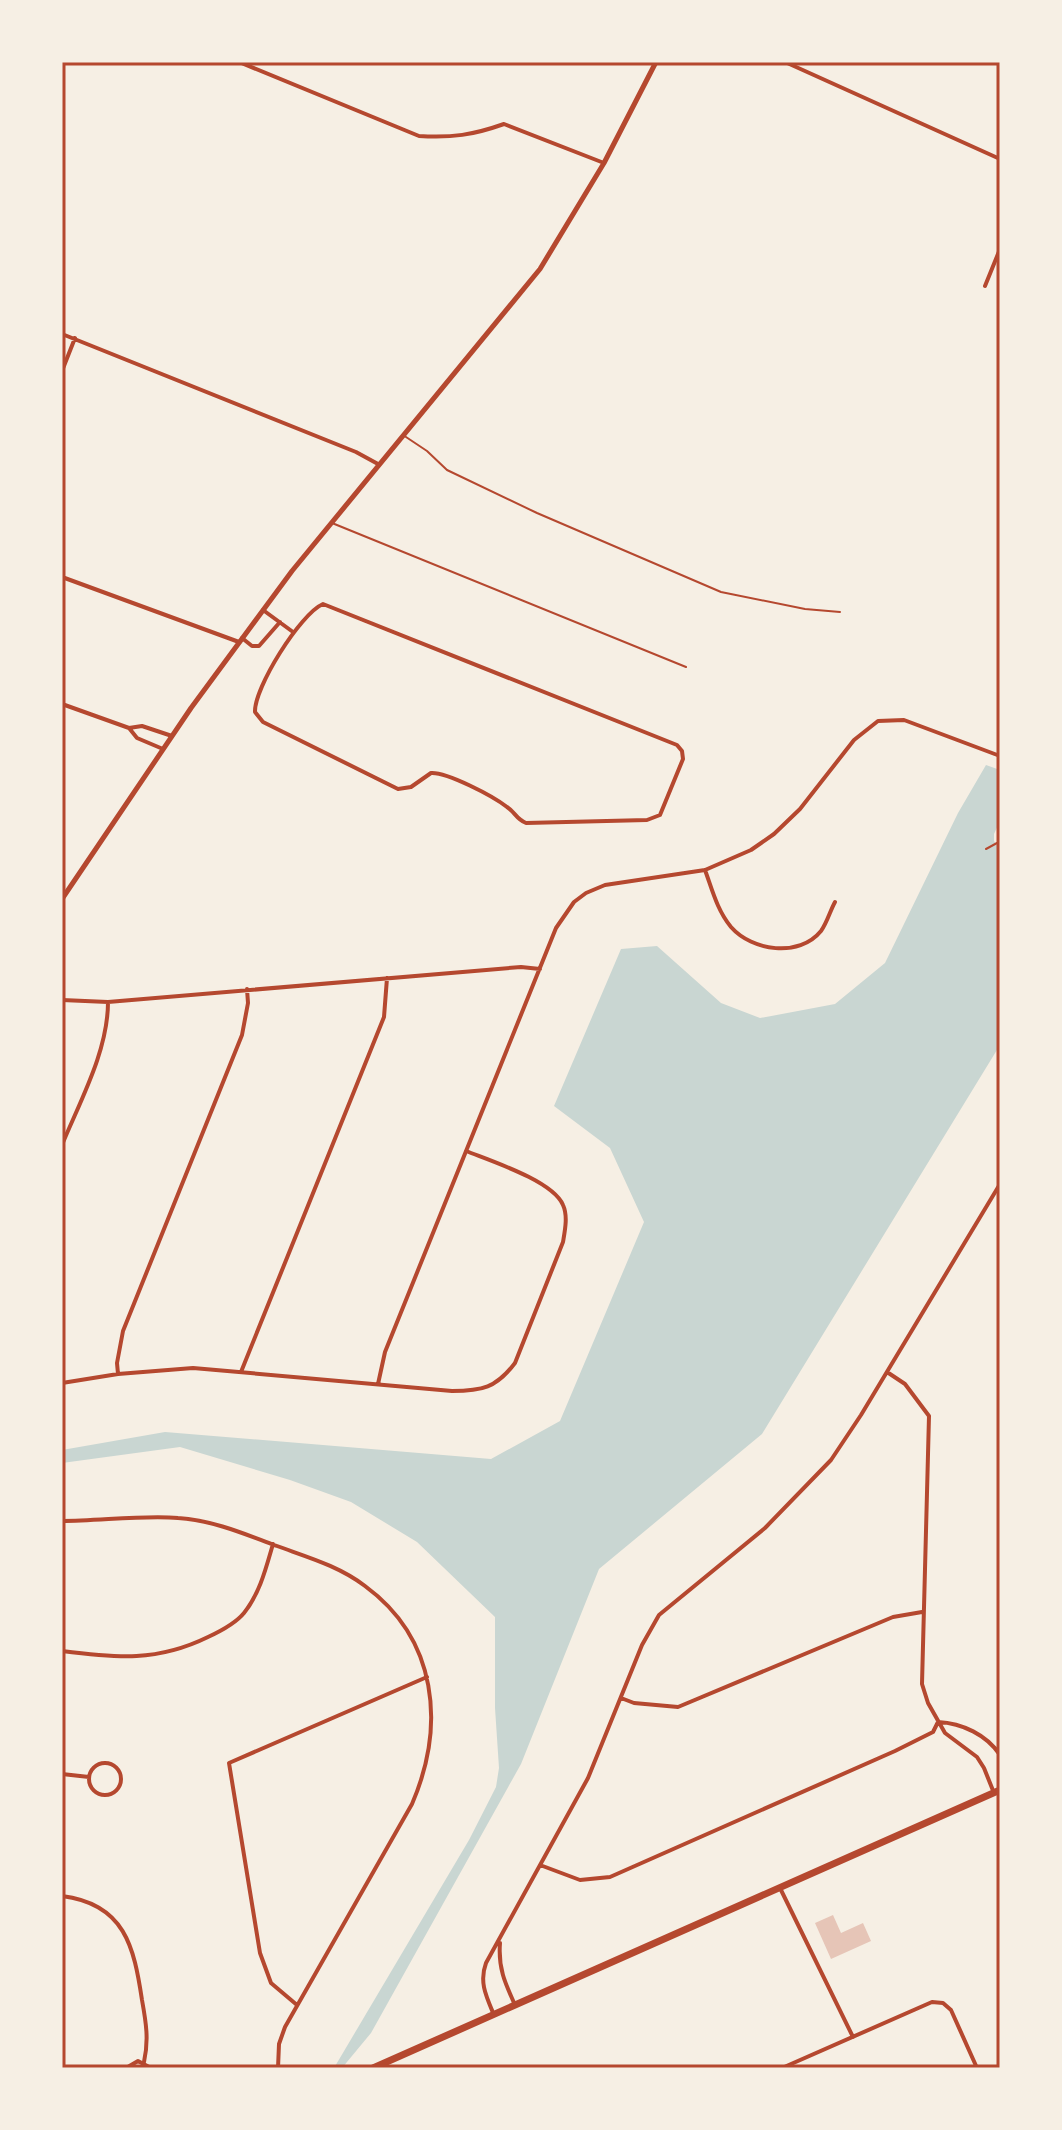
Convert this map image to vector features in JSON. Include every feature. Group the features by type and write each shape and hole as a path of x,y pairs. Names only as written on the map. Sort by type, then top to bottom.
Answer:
{"main road":[{"path":"377,2066 997,1792"}],"street":[{"path":"239,62 419,136 448,138 473,135 504,124 604,163"},
{"path":"62,899 240,640 378,464 540,269 604,163 656,62"},
{"path":"785,62 1000,159"},
{"path":"985,286 1000,249"},
{"path":"62,334 356,452 378,464"},
{"path":"62,371 75,338"},
{"path":"62,577 252,646 259,646 280,622"},
{"path":"327,605 677,745 683,759 662,811 657,818 647,820 526,823 500,803 440,773 426,775 407,789 395,788 263,722 257,716 254,708 257,697 294,633 313,609 327,605"},
{"path":"263,610 294,633"},
{"path":"62,704 129,728 142,726 172,736"},
{"path":"378,1384 385,1352 556,928 574,902 605,885 705,870 751,850 774,834 800,809 854,740 878,721 904,720 1000,756"},
{"path":"129,728 137,738 163,749"},
{"path":"705,870 716,902 731,927 750,943 775,950 803,943 820,932 835,902"},
{"path":"62,1000 108,1002 521,967 540,969"},
{"path":"241,1372 384,1017 387,978"},
{"path":"118,1374 123,1331 242,1035 248,1003 247,989"},
{"path":"62,1145 100,1048 108,1002"},
{"path":"62,1383 178,1368 475,1391 488,1388 504,1378 515,1363 563,1242 565,1207 555,1192 466,1151"},
{"path":"494,2015 482,1980 486,1963 588,1778 642,1645 659,1615 765,1528 831,1460 1000,1184"},
{"path":"887,1372 905,1384 929,1416 922,1684 945,1733 977,1757 997,1792"},
{"path":"62,1521 176,1517 213,1523 329,1565 366,1586 388,1605 417,1644 427,1677 431,1728 423,1781 297,2005 279,2044 278,2068"},
{"path":"62,1651 111,1657 153,1656 178,1650 219,1632 242,1615 253,1601 273,1544"},
{"path":"621,1698 634,1703 678,1707 904,1613 923,1612"},
{"path":"297,2005 271,1983 260,1953 229,1763 427,1677"},
{"path":"938,1722 950,1722 975,1732 991,1743 1000,1755"},
{"path":"540,1865 580,1880 610,1877 895,1751 933,1732 938,1722"},
{"path":"107,1763 118,1769 121,1781 115,1792 103,1795 92,1789 89,1777 95,1767 107,1763"},
{"path":"62,1774 89,1777"},
{"path":"780,1888 853,2037"},
{"path":"62,1896 98,1908 111,1917 129,1940 136,1957 149,2042 144,2062"},
{"path":"500,1942 499,1963 515,2005"},
{"path":"782,2068 932,2002 943,2003 951,2010 977,2068"},
{"path":"126,2068 132,2062 144,2062 151,2068"}],"lane":[{"path":"402,435 427,451 447,470 537,513 721,592 805,609 840,612"},
{"path":"331,523 686,667"}],"path":[{"path":"986,849 997,843"}],"shaded area":[{"path":"986,765 1000,770 1000,821 994,841 1000,844 1000,1045 762,1434 599,1569 521,1764 371,2033 342,2068 334,2068 469,1840 496,1787 499,1768 495,1708 495,1617 417,1542 351,1502 180,1447 62,1463 62,1450 165,1432 491,1459 560,1421 644,1222 610,1148 554,1106 621,949 657,946 721,1003 760,1018 835,1004 885,963 958,813"}],"building":[{"path":"833,1915 841,1933 863,1923 871,1941 831,1959 815,1923"}]}
